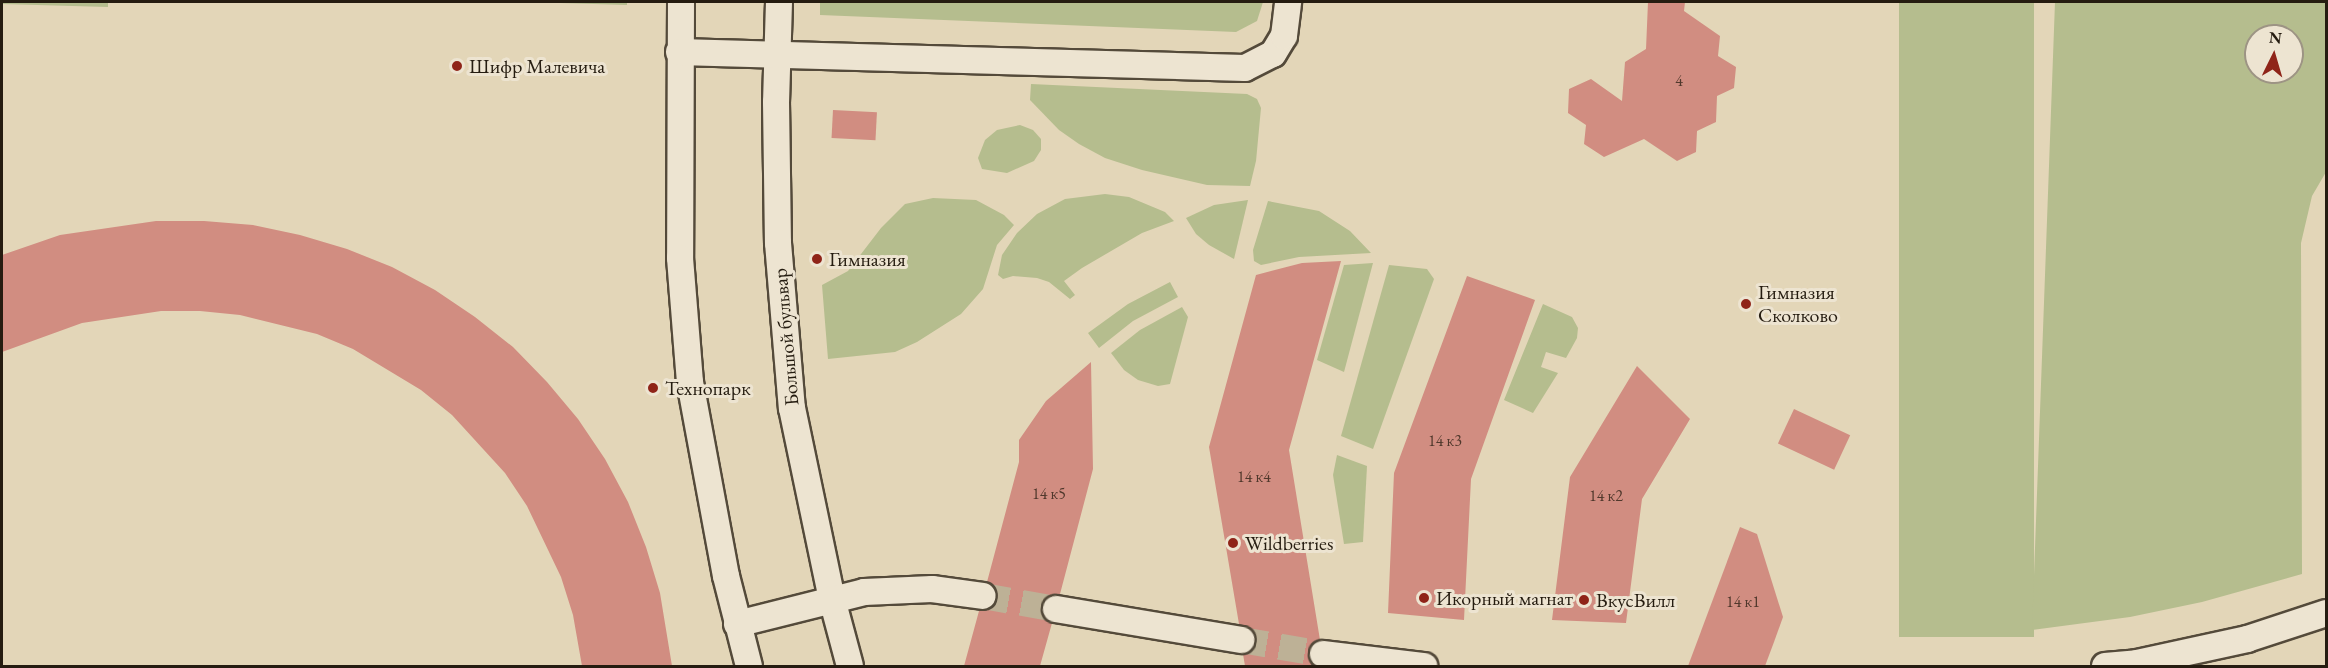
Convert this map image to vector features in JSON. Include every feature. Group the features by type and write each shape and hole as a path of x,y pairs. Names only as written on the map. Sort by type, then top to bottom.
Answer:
{"street":[{"path":"681,2 680,258 690,382 737,624 749,666"},
{"name":"Большой бульвар","path":"779,2 778,243 792,408 832,599 850,666"},
{"path":"680,52 1245,68 1274,54 1284,36 1288,2"},
{"path":"737,624 864,592 915,589 983,596"},
{"path":"1056,609 1241,640"},
{"path":"2105,666 2137,663 2247,639 2326,613"},
{"path":"1323,654 1424,666"}],"green space":[{"path":"2,2 108,2 108,7 2,4"},
{"path":"527,2 627,2 627,5"},
{"path":"820,2 1263,2 1257,21 1236,32 820,15"},
{"path":"1899,2 2034,2 2034,637 1899,637"},
{"path":"2055,2 2326,2 2326,172 2312,196 2301,243 2302,574 2202,602 2130,617 2032,630"},
{"path":"1031,84 1247,94 1257,99 1261,108 1256,161 1250,186 1207,185 1142,170 1105,158 1059,130 1030,100"},
{"path":"1020,125 1033,130 1041,139 1041,150 1034,161 1007,173 982,169 978,158 985,140 997,130"},
{"path":"1105,194 1129,197 1165,212 1174,221 1142,233 1064,281 1075,295 1070,299 1049,282 1037,278 1013,276 1003,279 998,275 1002,255 1017,233 1037,214 1065,199"},
{"path":"933,198 976,200 1004,215 1014,225 997,245 983,289 961,314 917,342 895,352 828,359 822,285 848,271 881,228 905,204"},
{"path":"1248,200 1234,259 1209,245 1196,234 1186,218 1214,205"},
{"path":"1268,201 1319,211 1350,231 1371,253 1299,257 1261,265 1254,261 1253,250"},
{"path":"1373,263 1344,372 1317,360 1344,265"},
{"path":"1389,265 1427,269 1434,279 1373,449 1341,436"},
{"path":"1170,282 1178,297 1133,321 1099,348 1088,333 1128,304"},
{"path":"1543,304 1572,317 1578,328 1577,338 1566,358 1546,352 1541,367 1558,373 1533,413 1504,400"},
{"path":"1182,307 1188,317 1170,384 1158,386 1138,380 1124,370 1111,353 1140,330"},
{"path":"1337,455 1367,466 1363,542 1344,544 1333,475"}],"building":[{"path":"1648,2 1685,2 1684,11 1720,36 1718,56 1736,67 1734,88 1717,96 1716,122 1697,131 1696,152 1677,161 1644,139 1604,157 1584,144 1586,125 1568,113 1569,89 1591,79 1622,101 1625,62 1646,49"},
{"path":"833,110 877,112 875,140 832,138"},
{"path":"156,221 204,221 253,225 300,235 347,249 392,267 435,290 475,317 513,347 578,419 605,459 628,502 646,547 660,593 672,666 582,666 573,615 561,577 527,506 505,473 452,415 421,390 353,349 317,334 240,315 200,311 161,311 82,323 2,352 2,255 60,235"},
{"path":"1341,261 1289,450 1320,640 1311,645 1308,652 1315,666 1245,666 1243,654 1253,649 1255,635 1250,628 1239,624 1209,447 1256,275 1302,263"},
{"path":"1467,276 1535,300 1471,479 1464,620 1388,613 1394,473"},
{"path":"1091,362 1093,469 1060,594 1050,595 1041,606 1042,615 1052,623 1040,666 964,666 979,611 989,610 998,599 997,590 987,582 1019,462 1019,440 1046,401"},
{"path":"1637,366 1690,419 1642,499 1626,623 1552,620 1570,477"},
{"path":"1794,409 1850,435 1834,470 1778,443"},
{"path":"1740,527 1757,534 1783,617 1774,642 1765,666 1688,666"}],"tunnel":[{"path":"983,596 1056,609"},
{"path":"1241,640 1323,654"}],"place":[{"name":"Шифр Малевича","path":"457,66"},
{"name":"Гимназия","path":"817,259"},
{"name":"Гимназия Сколково","path":"1746,304"},
{"name":"Технопарк","path":"653,388"},
{"name":"Wildberries","path":"1233,543"},
{"name":"Икорный магнат","path":"1424,598"},
{"name":"ВкусВилл","path":"1584,600"}]}
